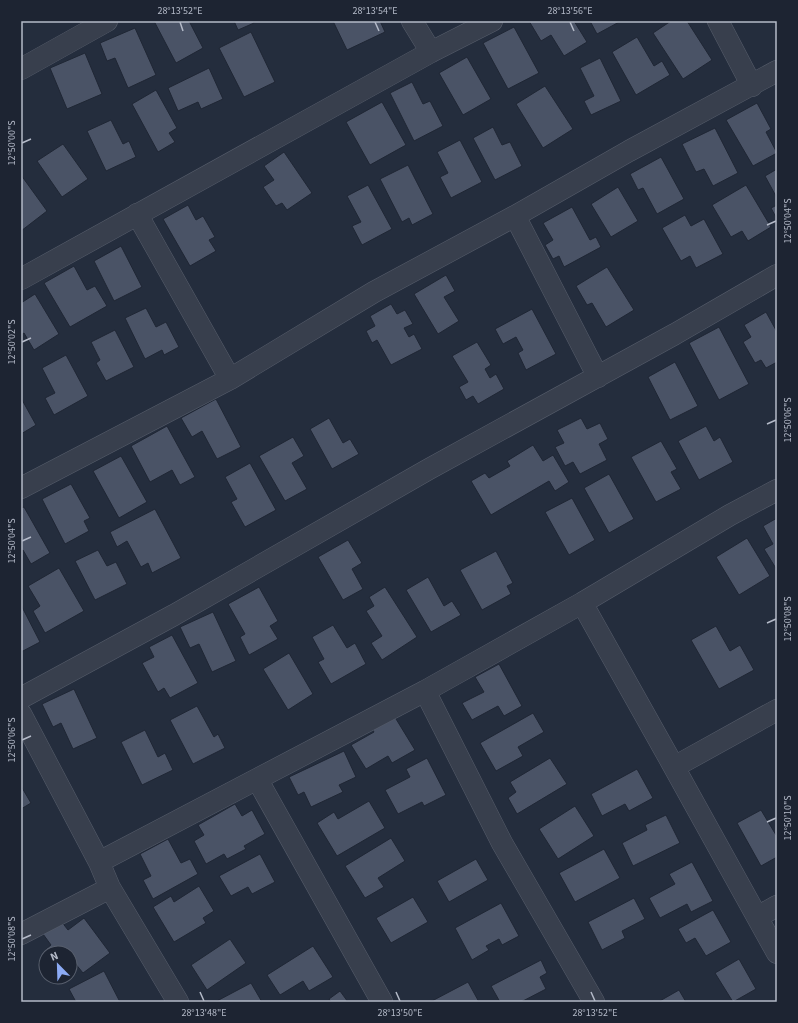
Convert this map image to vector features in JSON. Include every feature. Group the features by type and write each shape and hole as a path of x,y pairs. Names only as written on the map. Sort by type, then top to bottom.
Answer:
{"street":[{"path":"21,69 107,21"},
{"path":"412,21 431,52"},
{"path":"21,279 431,52 492,21"},
{"path":"718,21 752,86"},
{"path":"21,488 230,379 374,292 515,216 628,151 752,86 777,71"},
{"path":"137,214 230,379"},
{"path":"515,216 598,377"},
{"path":"21,698 174,615 429,469 598,377 777,275"},
{"path":"99,862 425,691 582,603 730,515 777,490"},
{"path":"582,603 777,953"},
{"path":"425,691 502,843 594,1002"},
{"path":"674,767 777,710"},
{"path":"21,714 99,862 110,888 178,1002"},
{"path":"257,779 382,1002"},
{"path":"21,934 110,888"},
{"path":"757,917 777,906"}],"building":[{"path":"154,21 189,21 203,48 176,63"},
{"path":"234,21 253,21 254,23 238,30"},
{"path":"333,21 380,21 385,32 347,50"},
{"path":"529,21 574,21 587,42 564,56 551,35 541,41"},
{"path":"590,21 621,21 597,34"},
{"path":"671,21 687,21 712,60 683,79 653,33"},
{"path":"514,27 539,73 508,89 483,43"},
{"path":"135,28 156,75 128,88 115,58 107,61 100,43"},
{"path":"251,32 275,82 244,97 219,48"},
{"path":"637,37 654,66 662,61 670,75 636,95 612,52"},
{"path":"85,53 102,94 67,109 50,68"},
{"path":"467,57 491,99 463,115 439,73"},
{"path":"600,58 621,101 591,115 584,101 594,96 580,68"},
{"path":"209,68 223,99 201,109 198,102 178,111 168,88"},
{"path":"412,82 423,104 430,101 443,126 414,141 390,93"},
{"path":"545,86 573,129 543,148 516,104"},
{"path":"156,90 177,128 169,133 175,142 158,152 132,104"},
{"path":"382,102 406,145 370,165 346,122"},
{"path":"757,103 771,129 766,132 777,153 753,166 726,120"},
{"path":"111,120 123,144 129,141 136,157 106,171 87,131"},
{"path":"493,127 502,145 510,142 522,166 495,180 473,138"},
{"path":"715,128 738,173 713,186 704,169 696,172 682,144"},
{"path":"460,140 482,182 451,198 440,177 448,173 437,152"},
{"path":"63,144 88,179 62,197 37,161"},
{"path":"284,152 312,193 287,210 282,203 276,206 263,187 274,180 264,166"},
{"path":"661,157 684,199 657,214 643,188 638,190 630,174"},
{"path":"408,165 433,214 412,225 409,218 402,222 380,179"},
{"path":"777,169 777,198 765,176"},
{"path":"21,175 47,211 21,231"},
{"path":"368,185 392,229 362,245 352,226 361,222 347,196"},
{"path":"746,185 771,227 748,241 742,231 731,237 712,205"},
{"path":"618,187 638,221 611,237 591,204"},
{"path":"188,205 196,220 203,216 215,237 209,240 216,251 190,266 163,219"},
{"path":"777,205 777,219 771,208"},
{"path":"572,207 590,240 596,237 601,247 564,267 559,256 553,259 545,245 553,240 543,223"},
{"path":"685,215 691,226 704,219 723,254 696,268 690,256 681,261 662,228"},
{"path":"121,246 142,287 114,301 94,261"},
{"path":"74,266 87,290 95,286 107,306 70,327 44,283"},
{"path":"607,267 634,310 606,327 592,303 587,305 576,286"},
{"path":"446,275 455,291 444,297 459,321 438,334 414,294"},
{"path":"35,294 59,334 34,350 24,333 21,335 21,303"},
{"path":"391,304 397,314 405,310 413,324 404,328 409,337 414,334 422,349 391,365 377,340 372,343 366,331 375,326 370,316"},
{"path":"146,308 156,327 166,322 179,347 164,355 162,350 145,359 125,318"},
{"path":"532,309 556,354 526,370 518,353 523,350 516,337 503,344 495,329"},
{"path":"766,312 777,332 777,362 766,368 761,360 755,363 743,342 751,337 744,325"},
{"path":"719,327 749,384 719,400 689,343"},
{"path":"115,330 134,367 106,381 96,363 100,360 91,342"},
{"path":"477,342 491,365 485,369 490,378 496,374 504,389 478,404 473,396 466,400 459,387 468,382 452,356"},
{"path":"66,355 88,396 54,415 45,398 55,393 42,368"},
{"path":"675,362 698,406 670,420 648,377"},
{"path":"21,398 36,425 21,434"},
{"path":"216,399 241,447 217,459 202,431 192,437 181,418"},
{"path":"329,418 343,443 350,439 359,454 332,469 310,429"},
{"path":"581,418 587,429 600,423 608,439 599,444 607,460 580,474 573,462 565,466 555,447 564,443 557,430"},
{"path":"167,426 195,477 180,485 172,470 150,482 131,446"},
{"path":"706,426 714,441 720,437 733,462 699,480 678,441"},
{"path":"293,437 304,456 292,463 307,489 285,501 259,456"},
{"path":"661,441 677,469 671,472 681,489 656,502 631,457"},
{"path":"533,445 543,461 553,455 569,482 555,491 549,481 491,515 471,481 485,473 489,478 510,466 507,461"},
{"path":"121,456 147,502 119,518 93,471"},
{"path":"250,463 276,510 245,527 231,502 237,499 225,477"},
{"path":"609,474 634,519 609,533 584,488"},
{"path":"71,484 90,518 84,521 89,531 65,544 42,499"},
{"path":"572,498 595,540 569,555 545,512"},
{"path":"24,507 50,553 31,564 23,550 21,551 21,508"},
{"path":"155,509 181,558 152,573 148,563 141,567 127,541 117,547 110,532"},
{"path":"777,518 777,570 764,549 773,544 763,526"},
{"path":"747,538 770,576 739,595 716,557"},
{"path":"348,540 362,563 352,569 363,589 343,600 318,557"},
{"path":"98,550 107,566 116,562 127,584 95,600 75,561"},
{"path":"496,551 513,583 507,586 511,594 482,610 460,570"},
{"path":"59,568 84,611 45,633 33,611 40,606 28,586"},
{"path":"428,577 444,606 452,601 461,615 431,632 406,590"},
{"path":"259,587 278,621 270,626 278,639 249,655 240,637 245,634 228,604"},
{"path":"385,587 417,637 382,660 371,643 382,636 366,611 374,606 369,597"},
{"path":"21,605 40,642 21,652"},
{"path":"213,612 236,661 212,672 199,644 190,648 180,627"},
{"path":"333,625 347,648 355,643 366,664 331,684 318,662 324,659 312,637"},
{"path":"716,626 730,651 740,645 754,670 719,689 691,640"},
{"path":"172,635 198,683 170,698 164,688 158,692 142,663 154,657 149,647"},
{"path":"289,653 313,694 288,710 263,669"},
{"path":"499,664 522,706 504,716 498,706 472,720 462,703 484,692 475,677"},
{"path":"74,689 97,738 73,749 61,723 53,727 42,704"},
{"path":"197,706 214,737 218,734 225,748 193,764 170,720"},
{"path":"533,713 544,732 518,747 523,756 496,771 480,743"},
{"path":"393,714 415,750 392,763 388,756 366,769 351,745 374,732 371,727"},
{"path":"145,730 158,757 165,753 173,770 142,785 121,742"},
{"path":"344,751 356,777 339,785 343,792 311,807 304,792 298,795 289,777"},
{"path":"427,758 446,795 424,806 422,802 398,814 385,790 410,777 406,769"},
{"path":"550,758 567,784 517,814 508,798 516,792 510,782"},
{"path":"637,769 653,798 629,811 625,804 602,816 591,794"},
{"path":"21,786 31,803 21,809"},
{"path":"369,801 385,828 337,856 317,823 334,812 338,819"},
{"path":"235,804 242,816 252,810 265,834 244,846 246,849 227,859 224,854 206,864 194,841 204,835 198,825"},
{"path":"575,806 594,836 558,859 539,829"},
{"path":"761,810 776,835 777,834 777,857 761,866 737,823"},
{"path":"666,815 680,843 633,866 622,843 647,830 645,825"},
{"path":"391,838 405,861 378,878 384,887 365,898 345,866"},
{"path":"168,839 181,863 190,859 198,874 153,899 143,880 151,876 140,854"},
{"path":"604,849 620,878 575,902 559,873"},
{"path":"260,854 275,882 252,894 248,887 231,896 219,876"},
{"path":"476,859 488,880 449,902 437,881"},
{"path":"692,862 713,901 691,912 687,904 660,918 649,898 675,884 669,874"},
{"path":"199,886 214,911 203,918 206,923 174,942 153,907 171,896 174,902"},
{"path":"413,897 428,922 391,943 376,918"},
{"path":"634,898 645,919 622,931 625,938 602,950 588,922"},
{"path":"501,903 519,936 502,945 499,939 486,946 489,950 472,960 455,928"},
{"path":"713,910 731,942 706,956 695,938 686,943 678,929"},
{"path":"84,918 110,953 83,973 78,967 78,945 51,945 43,934 61,921 68,930"},
{"path":"230,939 246,963 207,990 191,965"},
{"path":"313,946 333,977 309,991 303,981 280,995 267,975"},
{"path":"739,959 756,989 733,1002 715,973"},
{"path":"541,960 547,973 540,977 546,989 521,1002 500,1002 491,986"},
{"path":"104,971 120,1002 76,1002 69,989"},
{"path":"468,982 479,1002 430,1002"},
{"path":"251,983 262,1002 215,1002"},
{"path":"679,990 686,1002 658,1002"},
{"path":"340,991 348,1002 331,1002 329,999"}]}
